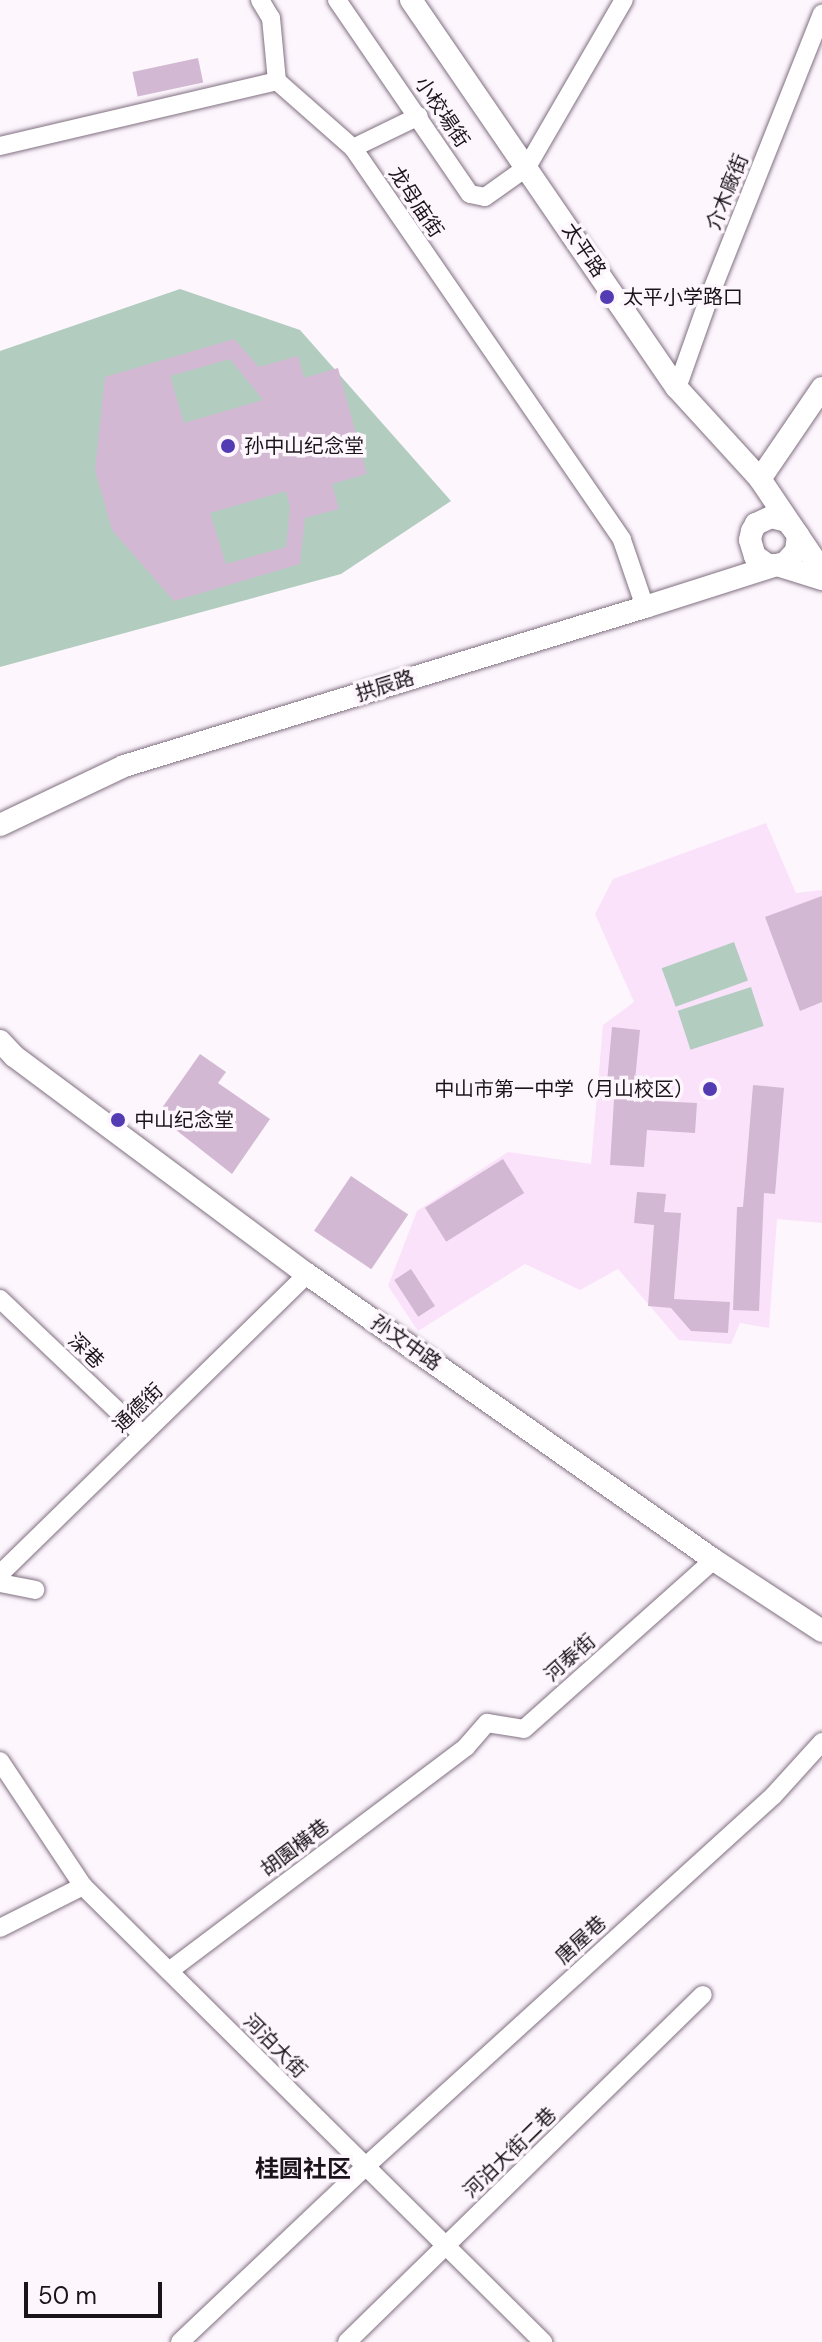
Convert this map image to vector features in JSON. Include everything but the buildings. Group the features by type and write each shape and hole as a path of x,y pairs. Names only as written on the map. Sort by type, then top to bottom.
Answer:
{"street":[{"path":"0,146 277,81 271,18 260,0"},
{"name":"小校場街","path":"337,0 470,194 485,197 527,167"},
{"name":"太平路","path":"411,0 677,388 762,481 822,571"},
{"path":"527,167 624,0"},
{"name":"介木廠街","path":"677,388 710,295 822,13"},
{"name":"龙母庙街","path":"277,81 353,148 622,540 645,607"},
{"path":"353,148 419,116"},
{"path":"822,388 762,481 756,524 750,540 755,556 761,561 822,579"},
{"path":"756,524 771,517 792,528 796,551 777,565"},
{"path":"737,578 751,566 755,556"},
{"name":"拱辰路","path":"0,825 124,766 777,565"},
{"name":"孙文中路","path":"0,1041 26,1065 307,1274 714,1560 822,1631"},
{"name":"通德街","path":"0,1574 307,1274"},
{"name":"深巷","path":"0,1299 143,1435"},
{"name":"河泰街","path":"448,1760 466,1747 487,1723 524,1729 714,1560"},
{"path":"0,1583 35,1590"},
{"name":"唐屋巷","path":"180,2342 366,2166 774,1795 822,1742"},
{"name":"胡園橫巷","path":"169,1971 448,1760"},
{"name":"河泊大街","path":"0,1761 83,1886 543,2342"},
{"path":"0,1928 83,1886"},
{"name":"河泊大街二巷","path":"347,2342 703,1995"}],"shaded area":[{"name":"中山市第一中学（月山校区）","path":"766,823 796,893 822,890 822,1223 777,1219 769,1328 740,1323 731,1344 679,1340 618,1269 580,1290 525,1264 418,1331 388,1286 417,1211 508,1152 591,1164 603,1025 634,1002 595,914 613,879"}],"green space":[{"path":"180,289 300,330 451,501 341,574 0,667 0,351"},
{"path":"734,942 748,981 676,1007 662,968"},
{"path":"751,987 764,1026 690,1050 678,1011"}],"place":[{"name":"太平小学路口","path":"607,297"},
{"name":"孙中山纪念堂","path":"228,446"},
{"name":"中山市第一中学（月山校区）","path":"710,1089"},
{"name":"中山纪念堂","path":"118,1120"}],"district":[{"name":"桂圆社区","path":"303,2169"}]}
